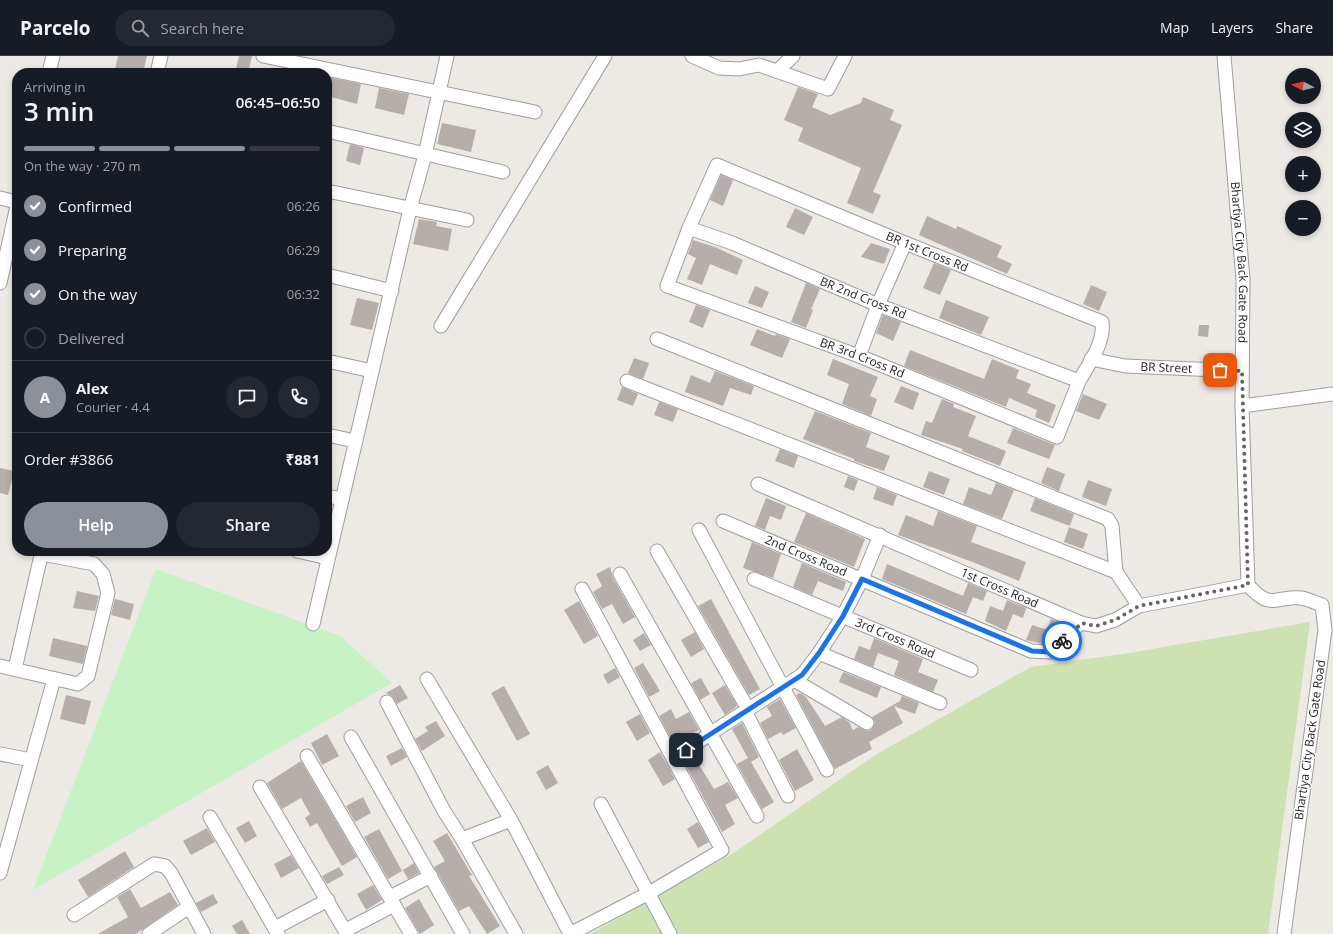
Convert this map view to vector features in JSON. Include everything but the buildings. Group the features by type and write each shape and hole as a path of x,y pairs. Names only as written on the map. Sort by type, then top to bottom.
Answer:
{"street":[{"path":"50,68 53,56"},
{"path":"158,68 161,56"},
{"path":"263,56 320,68"},
{"path":"332,541 392,291 410,209 425,155 447,56"},
{"path":"441,326 605,56"},
{"path":"692,56 719,68 734,69 752,61 759,65 828,89 845,56"},
{"path":"777,71 793,56"},
{"name":"Bhartiya City Back Gate Road","path":"1224,56 1243,279 1242,406 1248,585 1256,593 1270,602 1302,598 1328,604 1284,934"},
{"path":"332,71 535,112"},
{"path":"332,132 425,155 504,172"},
{"name":"BR 1st Cross Rd","path":"689,228 717,165 905,243 1102,322 1103,330 1091,359"},
{"path":"332,192 467,220"},
{"path":"0,198 12,201"},
{"name":"BR 2nd Cross Rd","path":"689,228 732,243 878,304 1079,381"},
{"name":"BR 3rd Cross Rd","path":"689,228 667,286 859,356 1057,437 1079,381"},
{"path":"0,283 12,229"},
{"path":"859,356 878,304 905,243"},
{"path":"332,276 392,291"},
{"path":"657,339 1108,519 1112,526 1116,572 1139,606"},
{"path":"1079,381 1091,359"},
{"name":"BR Street","path":"1091,359 1125,366 1242,371"},
{"path":"332,361 372,371"},
{"path":"627,381 1116,572"},
{"path":"1242,406 1333,394"},
{"path":"332,436 356,441"},
{"name":"1st Cross Road","path":"758,484 880,535 1082,623 1096,626 1115,620 1139,606 1248,585"},
{"path":"332,497 342,499"},
{"name":"2nd Cross Road","path":"723,521 1032,651 1050,652 1082,623"},
{"path":"699,530 788,683 828,770"},
{"path":"674,759 711,733 802,675 819,653 843,616 862,579 880,535"},
{"path":"657,551 747,710 788,796"},
{"path":"15,669 41,556"},
{"path":"0,666 78,684 88,676 108,593 104,574 94,564 56,556"},
{"path":"313,624 328,558 319,556"},
{"path":"620,574 757,816"},
{"name":"3rd Cross Road","path":"754,579 971,670"},
{"path":"427,679 511,820 570,934 649,893 722,850 582,589"},
{"path":"819,653 940,703"},
{"path":"0,874 54,679"},
{"path":"788,683 867,723"},
{"path":"387,702 444,811 462,839 516,934"},
{"path":"351,737 463,934"},
{"path":"0,754 31,760"},
{"path":"308,756 411,934"},
{"path":"260,787 347,932 431,876"},
{"path":"601,804 670,934"},
{"path":"210,817 276,931 328,900"},
{"path":"462,839 511,820"},
{"path":"74,915 154,864 165,866 171,873 204,934"},
{"path":"149,934 189,907"}],"green space":[{"path":"156,569 340,636 392,683 33,890"},
{"path":"1310,622 1268,934 590,934 732,854 877,754 1031,667 1123,654"}],"way so far":[{"path":"1062,641 1082,623 1096,626 1115,620 1139,606 1248,585 1242,371 1220,370"}],"route":[{"path":"686,750 802,675 819,653 843,616 862,579 1032,651 1043,653 1050,652 1062,641"}]}
